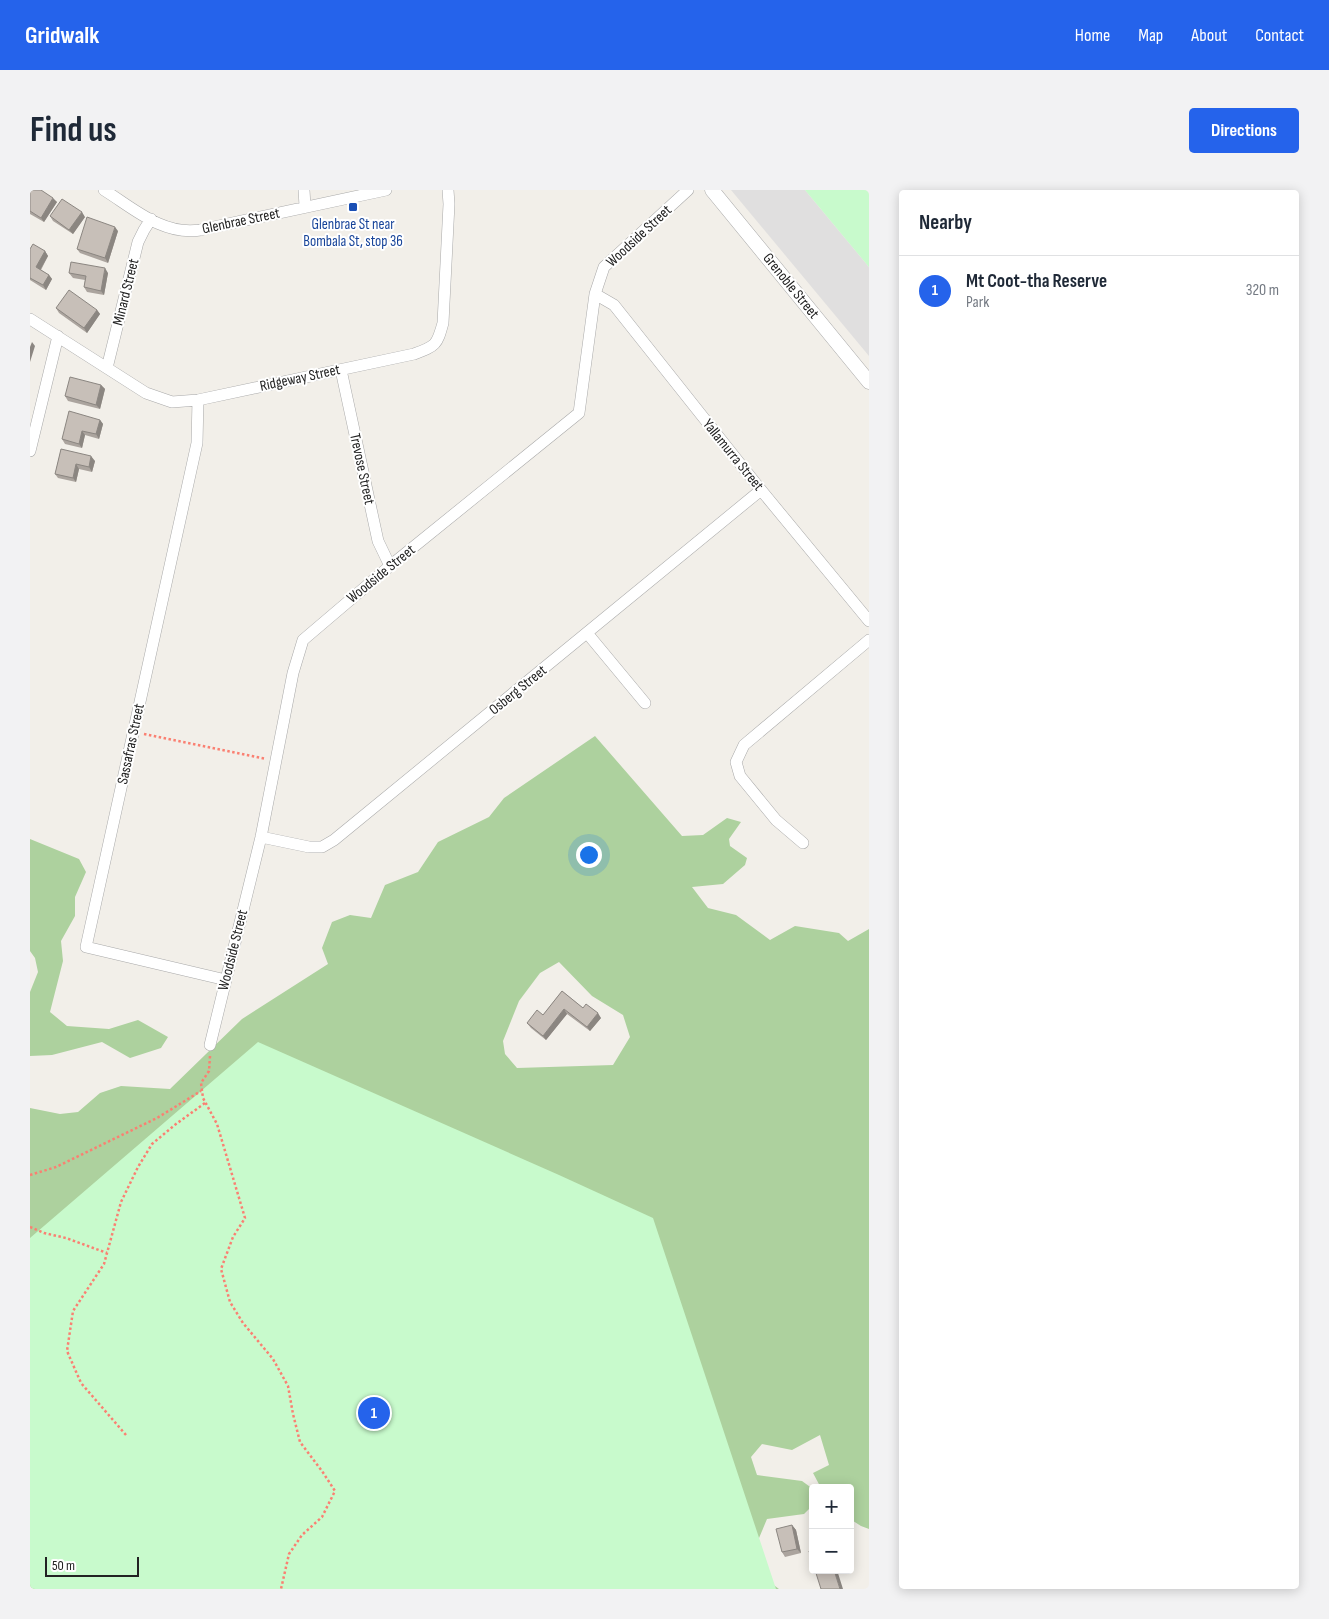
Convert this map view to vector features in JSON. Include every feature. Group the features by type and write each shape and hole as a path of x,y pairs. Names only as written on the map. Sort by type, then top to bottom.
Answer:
{"street":[{"name":"Glenbrae Street","path":"104,190 151,220 172,229 193,231 386,190"},
{"path":"304,190 304,206"},
{"name":"Ridgeway Street","path":"30,319 146,392 172,402 198,400 414,354 432,348 439,338 443,323 449,204 448,190"},
{"name":"Woodside Street","path":"210,1045 261,837 292,673 303,640 390,566 579,413 594,294 604,267 688,190"},
{"name":"Grenoble Street","path":"712,190 869,382"},
{"name":"Minard Street","path":"107,368 138,242 151,220"},
{"name":"Yallamurra Street","path":"594,294 614,305 761,490 869,621"},
{"path":"30,451 58,336"},
{"name":"Trevose Street","path":"340,370 378,541 390,566"},
{"name":"Sassafras Street","path":"198,400 198,444 86,947 226,980"},
{"name":"Osberg Street","path":"261,837 309,847 322,847 342,833 761,490"},
{"path":"587,633 645,702"},
{"path":"803,843 776,820 740,776 736,762 744,745 869,640"}],"path":[{"path":"134,732 274,761"},
{"path":"210,1045 209,1071 201,1083 202,1098 217,1124 245,1218 233,1237 220,1269 230,1302 243,1323 273,1359 288,1386 300,1442 335,1491 322,1517 302,1535 289,1554 281,1589"},
{"path":"30,1175 56,1167 157,1118 201,1091"},
{"path":"126,1434 81,1383 67,1351 73,1311 104,1264 121,1202 142,1159 152,1144 205,1103"},
{"path":"30,1228 44,1234 66,1238 107,1253"}],"shaded area":[{"path":"731,190 805,190 869,267 869,356"}],"green space":[{"path":"805,190 869,190 869,267"},
{"path":"595,736 682,836 703,835 727,818 741,822 729,839 730,846 747,858 745,865 723,884 692,887 708,908 736,915 770,940 795,926 839,933 848,941 869,929 869,1529 854,1522 854,1484 819,1484 813,1473 829,1465 820,1435 792,1450 762,1444 751,1457 757,1475 802,1481 809,1486 809,1509 804,1514 767,1519 751,1557 767,1580 779,1589 30,1589 30,1108 60,1114 78,1112 100,1093 121,1086 170,1089 242,1019 328,964 322,948 332,922 350,915 371,918 385,885 418,872 438,842 489,817 504,798","holes":["559,962 592,996 623,1015 630,1037 613,1065 517,1068 505,1054 503,1041 519,1001 540,973"]},
{"path":"30,839 79,859 86,872 75,897 75,916 61,941 63,961 50,1012 67,1026 109,1029 138,1020 168,1037 161,1048 130,1058 102,1042 52,1055 30,1056 30,992 38,972 35,958 30,951"},
{"path":"258,1042 653,1218 776,1589 30,1589 30,1238"}],"building":[{"path":"30,190 41,190 53,198 41,218 30,211"},
{"path":"62,199 82,212 69,230 50,216"},
{"path":"87,217 115,227 105,258 77,249"},
{"path":"33,244 45,251 36,267 49,275 43,285 30,278 30,249"},
{"path":"71,262 105,268 101,291 84,287 86,276 69,273"},
{"path":"69,290 97,310 84,328 56,308"},
{"path":"70,377 101,385 96,405 65,396"},
{"path":"69,411 100,420 96,434 82,431 79,444 62,439"},
{"path":"61,449 91,456 89,467 76,464 73,478 55,474"},
{"path":"562,991 583,1008 586,1004 598,1013 587,1027 564,1009 543,1036 527,1023 537,1010 543,1015"},
{"path":"792,1525 797,1549 782,1552 776,1529"},
{"path":"816,1574 835,1574 840,1589 821,1589"}],"place":[{"name":"Glenbrae St near Bombala St, stop 36","path":"353,207"},
{"name":"Mt Coot-tha Reserve","path":"374,1413"}]}
